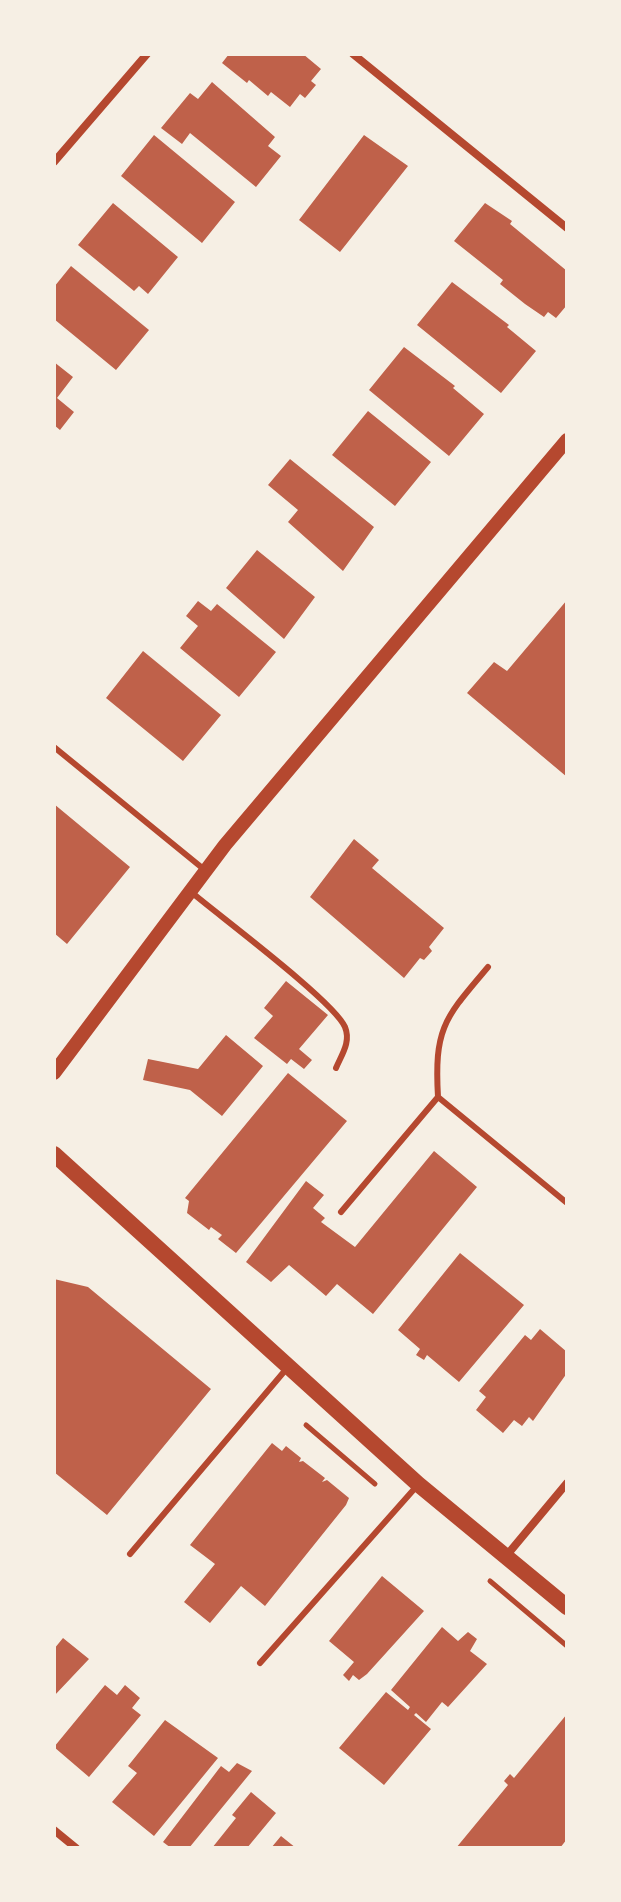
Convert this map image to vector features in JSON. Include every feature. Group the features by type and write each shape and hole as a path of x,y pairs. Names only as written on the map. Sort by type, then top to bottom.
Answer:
{"main road":[{"path":"54,1154 418,1484 567,1607"}],"street":[{"path":"54,162 147,54"},
{"path":"353,54 567,228"},
{"path":"54,1073 206,871 567,440"},
{"path":"507,1555 567,1483"},
{"path":"54,1830 76,1848"}],"lane":[{"path":"54,747 206,871"},
{"path":"190,891 325,1003 344,1025 348,1042 336,1068"},
{"path":"341,1212 438,1097 437,1045 445,1018 488,967"},
{"path":"438,1097 567,1203"},
{"path":"130,1554 288,1367"},
{"path":"260,1663 418,1484"}],"building":[{"path":"229,54 303,54 321,69 311,81 316,85 305,98 300,94 290,107 271,92 268,96 249,80 247,83 222,63"},
{"path":"212,82 275,137 268,146 281,156 256,187 190,133 182,144 161,128 190,93 198,99"},
{"path":"154,135 235,202 202,243 121,176"},
{"path":"364,135 408,166 340,252 299,220"},
{"path":"113,203 178,257 148,294 139,286 134,291 78,245"},
{"path":"485,203 512,221 510,224 567,271 567,305 556,318 548,312 544,317 525,304 500,284 503,280 454,241"},
{"path":"71,266 149,330 116,370 54,319 54,287"},
{"path":"452,282 509,325 507,327 536,351 501,393 417,325"},
{"path":"404,347 455,386 453,388 484,414 449,456 369,390"},
{"path":"54,362 73,377 57,398 74,412 60,430 54,425"},
{"path":"368,411 431,462 395,506 332,455"},
{"path":"290,459 374,527 343,571 288,522 298,510 268,485"},
{"path":"257,550 315,597 284,639 226,588"},
{"path":"567,600 567,777 467,693 494,662 507,671"},
{"path":"198,601 211,611 217,604 276,652 239,697 180,648 198,626 186,616"},
{"path":"143,651 221,715 183,761 106,698"},
{"path":"54,804 130,867 67,944 54,933"},
{"path":"354,839 379,860 372,868 444,928 429,947 432,951 424,960 420,958 404,978 310,897"},
{"path":"286,981 328,1015 299,1049 312,1060 304,1069 291,1059 287,1064 254,1038 273,1016 264,1008"},
{"path":"226,1035 263,1066 222,1116 190,1090 143,1080 148,1059 198,1069"},
{"path":"288,1073 347,1121 236,1253 218,1239 222,1235 211,1227 209,1230 187,1213 189,1201 185,1198"},
{"path":"434,1151 477,1187 373,1314 337,1284 326,1296 289,1265 271,1282 246,1262 306,1181 324,1195 313,1208 325,1218 321,1222 355,1247"},
{"path":"460,1253 524,1305 459,1382 427,1355 424,1360 416,1355 420,1349 398,1330"},
{"path":"54,1279 88,1287 211,1389 107,1515 54,1472"},
{"path":"540,1329 567,1352 567,1373 533,1421 529,1417 522,1426 514,1420 503,1433 476,1410 486,1397 479,1391 525,1335 531,1340"},
{"path":"272,1443 282,1451 286,1446 301,1458 299,1462 303,1461 325,1478 322,1482 327,1480 349,1498 265,1606 241,1586 210,1623 184,1602 215,1564 190,1545"},
{"path":"382,1576 424,1611 367,1674 359,1680 353,1675 349,1681 343,1675 354,1662 329,1641"},
{"path":"442,1627 458,1641 468,1632 477,1639 470,1651 487,1664 448,1707 442,1702 426,1722 416,1713 414,1715 431,1729 384,1785 339,1748 386,1692 408,1710 410,1707 391,1690"},
{"path":"63,1638 89,1659 54,1696 54,1649"},
{"path":"105,1685 117,1695 125,1685 140,1698 132,1708 141,1715 89,1777 54,1747"},
{"path":"567,1714 567,1839 560,1848 456,1848 508,1785 504,1781 510,1774 514,1778"},
{"path":"165,1720 218,1758 154,1836 112,1802 137,1773 128,1766"},
{"path":"237,1763 252,1771 189,1848 171,1848 163,1842 221,1766 229,1772"},
{"path":"251,1792 276,1813 247,1848 212,1848 236,1818 232,1815"},
{"path":"281,1836 296,1848 271,1848"}]}
